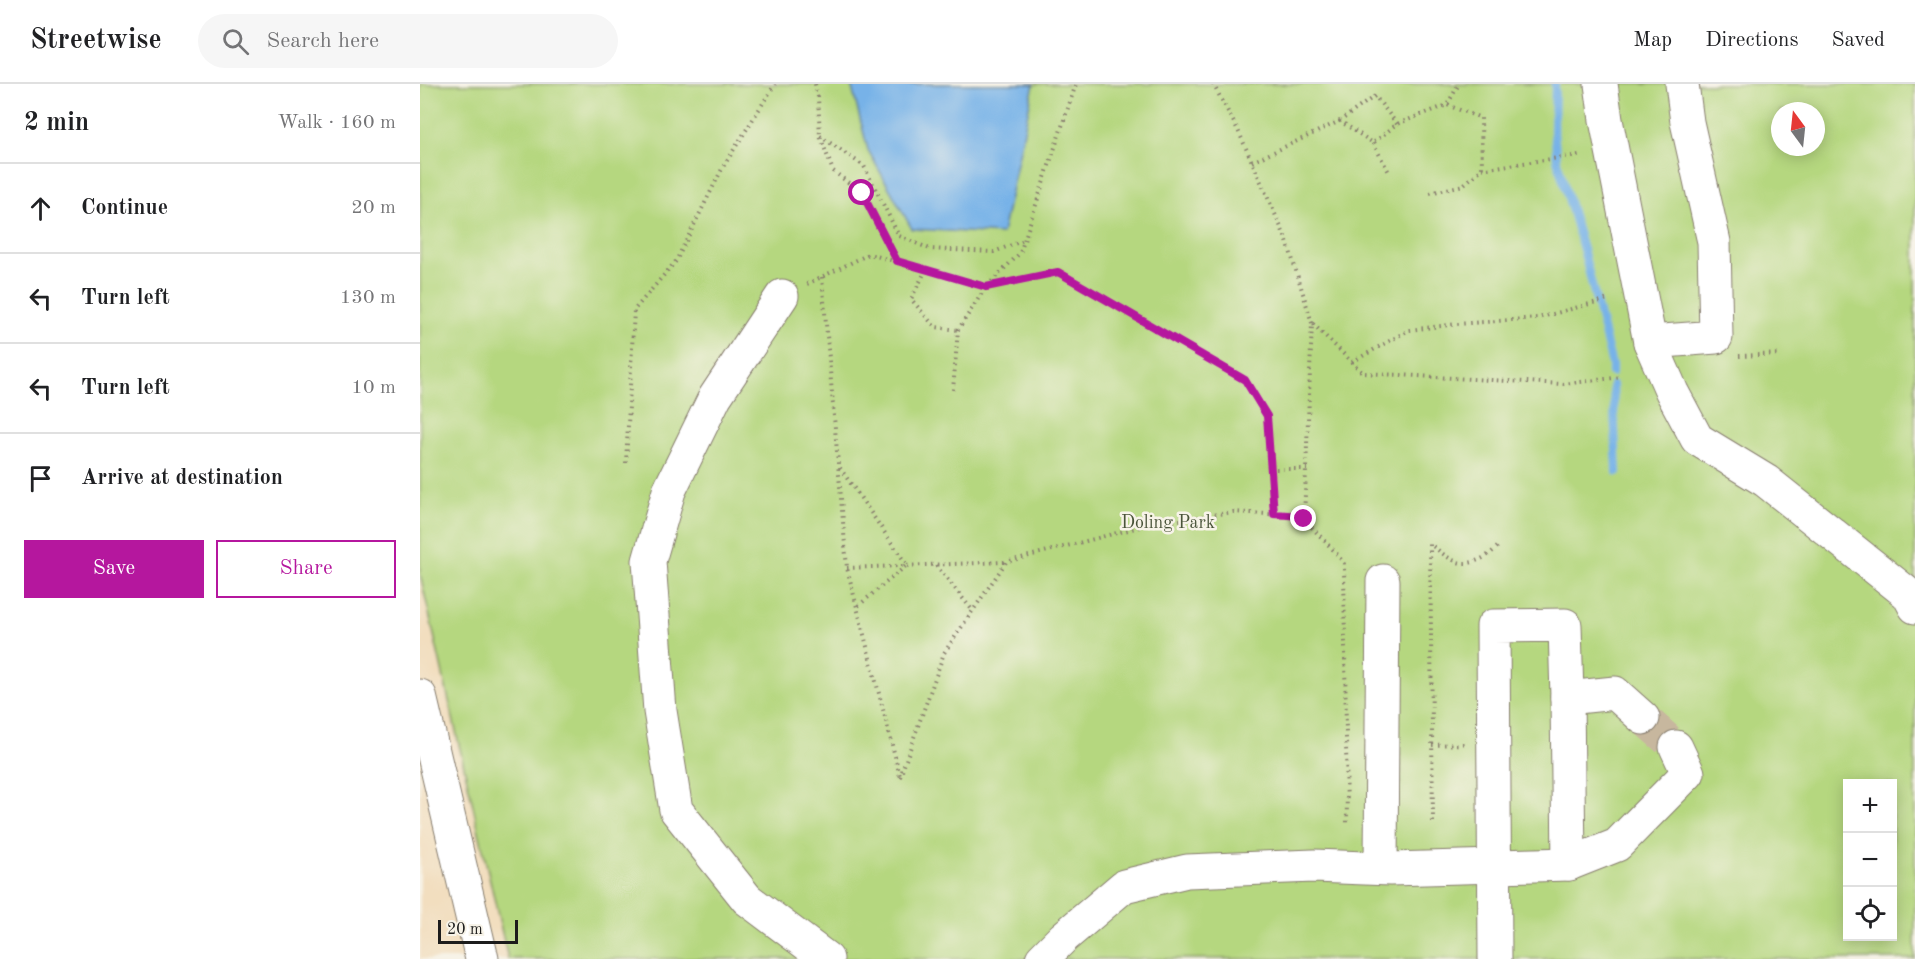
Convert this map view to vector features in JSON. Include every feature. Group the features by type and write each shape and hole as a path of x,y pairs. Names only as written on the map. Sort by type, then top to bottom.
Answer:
{"street":[{"path":"1601,84 1606,120 1650,342 1672,392 1697,439 1766,481 1908,594 1915,607"},
{"path":"1650,342 1716,337 1714,242 1687,122 1682,84"},
{"path":"782,296 715,397 669,491 649,561 660,711 676,810 747,899 827,959"},
{"path":"1381,868 1383,581"},
{"path":"1495,959 1493,626 1566,625 1569,864"},
{"path":"1567,698 1615,693 1643,718"},
{"path":"422,712 482,959"},
{"path":"1042,959 1064,937 1124,886 1187,871 1314,866 1381,868 1569,864 1617,844 1688,773 1676,747"}],"path":[{"path":"626,463 634,310 676,261 723,167 775,84"},
{"path":"814,84 818,97 820,136 833,171 862,193 897,261"},
{"path":"953,390 958,330 986,287 1020,253 1076,84"},
{"path":"1213,84 1238,130 1287,241 1312,323 1304,519"},
{"path":"1373,143 1397,124 1447,105 1459,84"},
{"path":"1252,162 1340,121 1375,96 1397,124"},
{"path":"1447,105 1481,118 1482,169"},
{"path":"1340,121 1373,143 1390,174"},
{"path":"820,136 864,166 899,236 930,249 994,252 1024,240"},
{"path":"1430,193 1463,185 1482,169 1579,155"},
{"path":"782,296 869,254 986,287 1058,272 1245,380 1267,416 1274,514"},
{"path":"926,270 911,299 935,327 958,330"},
{"path":"822,277 847,568 900,777 944,652 1006,562"},
{"path":"1352,362 1409,330 1538,318 1608,298"},
{"path":"1312,323 1363,373 1563,384 1622,378"},
{"path":"1738,356 1780,354"},
{"path":"838,466 907,565"},
{"path":"1270,469 1307,469"},
{"path":"847,568 1006,562 1147,525 1233,512 1301,516 1344,564 1347,824"},
{"path":"1433,822 1430,544 1457,562 1469,563 1481,559 1499,545"},
{"path":"858,606 907,565"},
{"path":"935,565 973,611"},
{"path":"1432,745 1467,744"}],"green space":[{"name":"Doling Park","path":"420,84 1915,84 1915,959 508,959 420,574"}],"water":[{"path":"851,84 1034,84 1002,234 912,229 868,150"}],"waterway":[{"path":"1555,84 1554,131 1557,160 1584,253 1612,365 1612,373"},
{"path":"1613,385 1617,472"}],"tunnel":[{"path":"1643,718 1676,747"}],"route":[{"path":"862,193 897,261 986,287 1058,272 1245,380 1267,416 1274,514 1301,516 1304,519"}]}
